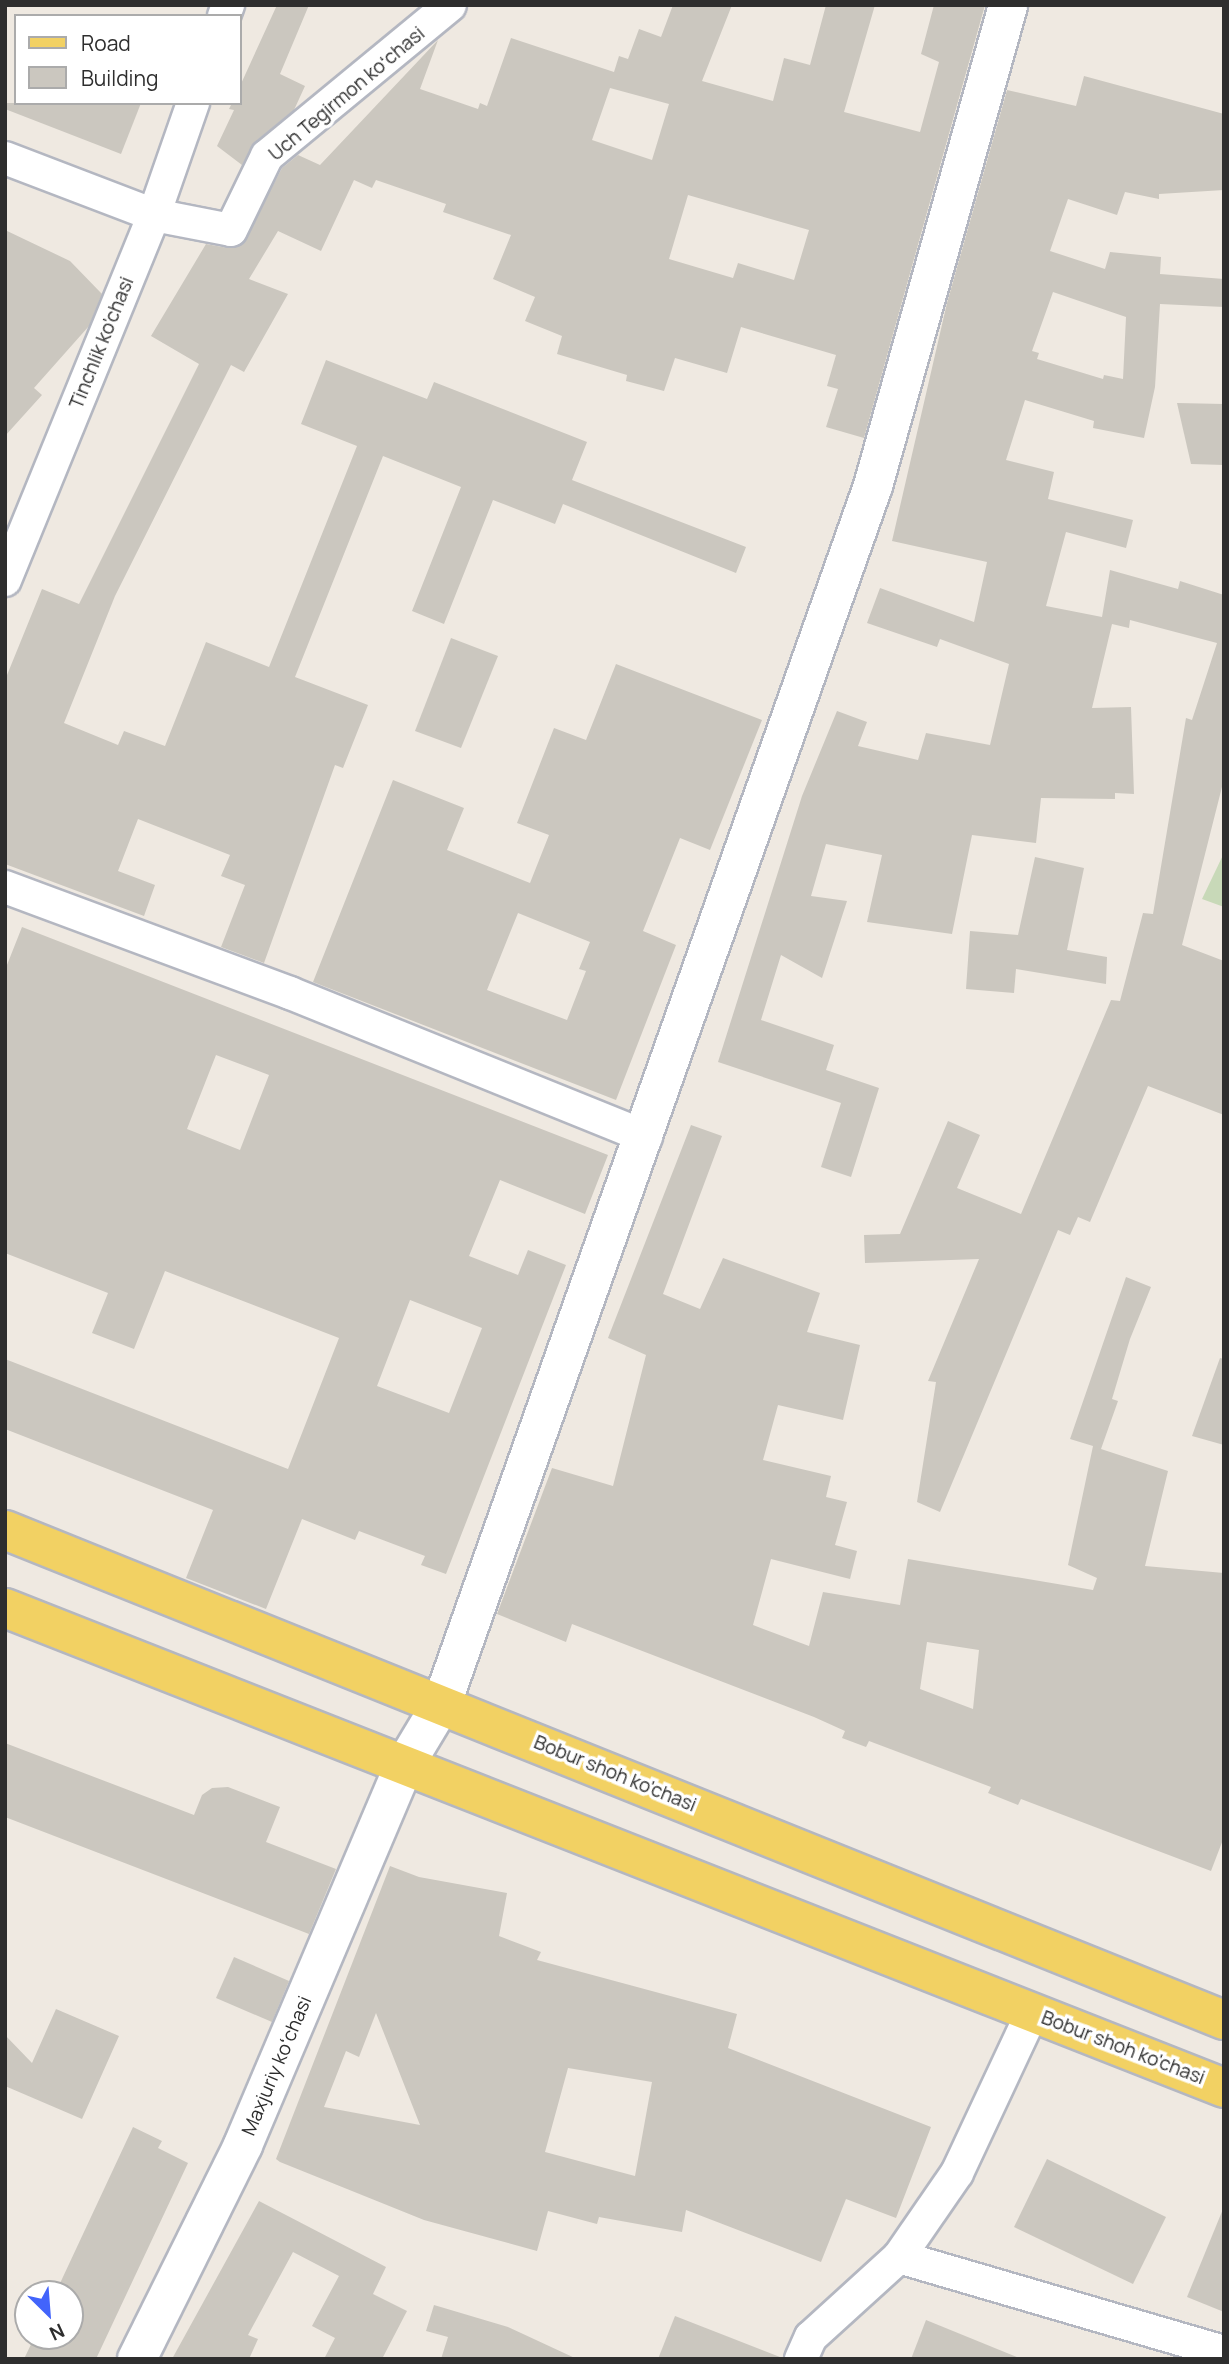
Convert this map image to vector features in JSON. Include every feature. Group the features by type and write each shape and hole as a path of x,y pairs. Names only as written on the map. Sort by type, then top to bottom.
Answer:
{"main road":[{"name":"Bobur shoh ko'chasi","path":"5,1530 442,1703 1224,2020"},
{"name":"Bobur shoh ko'chasi","path":"5,1608 403,1768 1224,2088"}],"street":[{"name":"Uch Tegirmon koʻchasi","path":"153,215 232,230 267,156 450,5"},
{"name":"Maxjuriy koʻchasi","path":"137,2359 243,2145 403,1768 442,1703 646,1137 873,486 1008,5"},
{"name":"Tinchlik ko'chasi","path":"5,580 153,215 192,105"},
{"path":"5,158 153,215"},
{"path":"5,887 290,993 646,1137"},
{"path":"801,2359 811,2337 899,2257 957,2173 1031,2012"},
{"path":"899,2257 1224,2352"}],"green space":[{"path":"1224,853 1224,907 1202,899"}],"building":[{"path":"277,5 309,5 280,74 305,86 294,110 255,142 242,165 217,146 234,110 229,109 231,105 242,105 242,82"},
{"path":"673,5 732,5 702,81 773,101 784,58 810,65 826,5 875,5 844,112 920,132 939,62 921,54 934,5 985,5 864,438 826,427 838,389 827,386 836,355 741,327 727,373 675,358 664,391 626,381 627,375 557,354 562,336 525,321 535,297 493,279 511,235 443,212 446,204 376,180 372,188 354,180 321,251 278,231 249,279 288,294 244,372 231,365 115,596 64,723 118,745 124,731 165,746 206,642 269,667 357,446 301,424 326,360 427,399 434,382 587,442 572,480 746,547 736,573 563,504 555,524 493,500 444,624 412,611 461,487 383,456 295,677 368,705 343,768 335,765 264,963 221,947 245,885 221,876 230,855 138,819 118,871 155,885 144,916 5,864 5,680 42,589 79,604 199,364 151,336 206,244 228,248 243,244 282,168 298,155 320,165 438,40 420,89 478,109 480,103 487,106 511,38 614,72 619,56 628,59 639,29 661,37","holes":["610,88 669,104 652,160 592,140","688,195 809,230 794,280 738,263 733,278 669,259"]},
{"path":"1084,76 1224,114 1224,190 1159,194 1159,199 1125,192 1117,215 1068,199 1050,251 1105,269 1110,252 1161,257 1160,274 1224,279 1224,307 1160,304 1155,387 1144,438 1093,428 1094,421 1025,400 1006,460 1054,472 1048,499 1133,520 1126,548 1066,532 1046,606 1102,617 1110,570 1178,589 1180,581 1224,595 1224,779 1182,945 1224,961 1224,1115 1148,1086 1090,1222 1078,1217 1070,1235 1058,1230 940,1512 917,1502 936,1382 928,1381 979,1259 865,1263 864,1235 900,1234 948,1121 980,1135 957,1188 1021,1214 1111,1000 1120,1001 1143,913 1153,914 1186,718 1192,720 1217,643 1130,620 1129,628 1112,624 1092,708 1131,707 1134,794 1115,793 1115,799 1041,798 1036,843 972,835 952,934 867,922 882,855 826,844 811,896 847,901 822,978 781,955 761,1020 834,1045 826,1070 879,1088 851,1177 821,1167 841,1103 718,1062 802,796 837,711 867,722 858,746 918,760 926,733 990,745 1009,664 940,639 937,647 867,623 880,588 974,622 987,562 892,541 947,303 1007,90 1076,106","holes":["1053,292 1126,317 1123,379 1104,375 1103,379 1037,359 1039,353 1032,351"]},
{"path":"5,103 140,105 121,154 5,109"},
{"path":"5,230 70,261 102,294 89,326 34,388 42,395 5,436"},
{"path":"1177,403 1224,404 1224,465 1191,464"},
{"path":"451,638 498,656 461,748 415,731"},
{"path":"616,664 762,720 710,850 680,838 643,931 676,945 616,1100 313,982 393,780 464,808 447,850 530,883 549,835 517,823 554,728 586,740","holes":["518,913 590,942 579,969 586,971 567,1020 487,990"]},
{"path":"1035,857 1084,868 1067,950 1107,957 1106,984 1016,969 1014,993 966,989 970,931 1018,935"},
{"path":"22,927 608,1155 585,1214 500,1180 469,1256 518,1275 528,1250 566,1265 446,1574 421,1565 425,1556 359,1531 355,1540 302,1519 266,1609 186,1578 213,1510 5,1429 5,1359 288,1469 339,1338 165,1271 134,1349 92,1333 108,1293 5,1253 5,970","holes":["216,1055 269,1075 240,1150 187,1129","410,1300 482,1328 449,1413 377,1386"]},
{"path":"691,1125 722,1136 663,1294 700,1309 723,1258 820,1293 807,1332 860,1345 843,1420 778,1405 763,1460 831,1476 826,1497 847,1502 835,1545 857,1551 850,1579 771,1559 753,1625 809,1646 823,1592 900,1605 908,1559 1093,1590 1097,1578 1068,1565 1093,1446 1070,1439 1126,1277 1151,1287 1130,1339 1112,1399 1118,1401 1101,1449 1168,1471 1145,1566 1224,1573 1224,1837 1211,1871 1021,1799 1018,1805 988,1793 991,1787 869,1741 866,1747 842,1738 845,1731 814,1717 572,1624 566,1642 497,1614 552,1468 613,1486 646,1355 608,1338","holes":["927,1642 979,1650 973,1709 920,1689"]},
{"path":"1220,1358 1224,1359 1224,1445 1192,1436"},
{"path":"5,1743 194,1815 202,1795 212,1788 228,1787 280,1807 266,1842 336,1869 309,1934 5,1817"},
{"path":"390,1866 419,1877 507,1893 499,1936 541,1952 537,1960 737,2014 728,2048 931,2127 896,2218 846,2199 821,2262 686,2210 682,2232 599,2217 597,2224 548,2211 537,2251 424,2220 276,2159","holes":["376,2013 420,2125 324,2107 346,2051 359,2057","568,2068 652,2082 635,2176 545,2152"]},
{"path":"234,1957 289,1981 272,2022 216,1998"},
{"path":"56,2009 119,2036 82,2119 5,2086 5,2035 32,2063"},
{"path":"133,2127 162,2141 158,2148 188,2163 96,2359 24,2359 28,2350 84,2350 84,2280 62,2280"},
{"path":"1047,2159 1166,2217 1133,2284 1014,2227"},
{"path":"259,2201 386,2267 373,2294 407,2311 382,2359 324,2359 335,2338 312,2326 339,2276 293,2252 248,2335 258,2339 249,2359 172,2359"},
{"path":"1224,2209 1224,2312 1187,2297"},
{"path":"434,2305 508,2327 577,2359 441,2359 448,2337 426,2331"},
{"path":"675,2316 780,2357 780,2359 658,2359"},
{"path":"926,2320 1019,2358 1019,2359 911,2359"}]}
